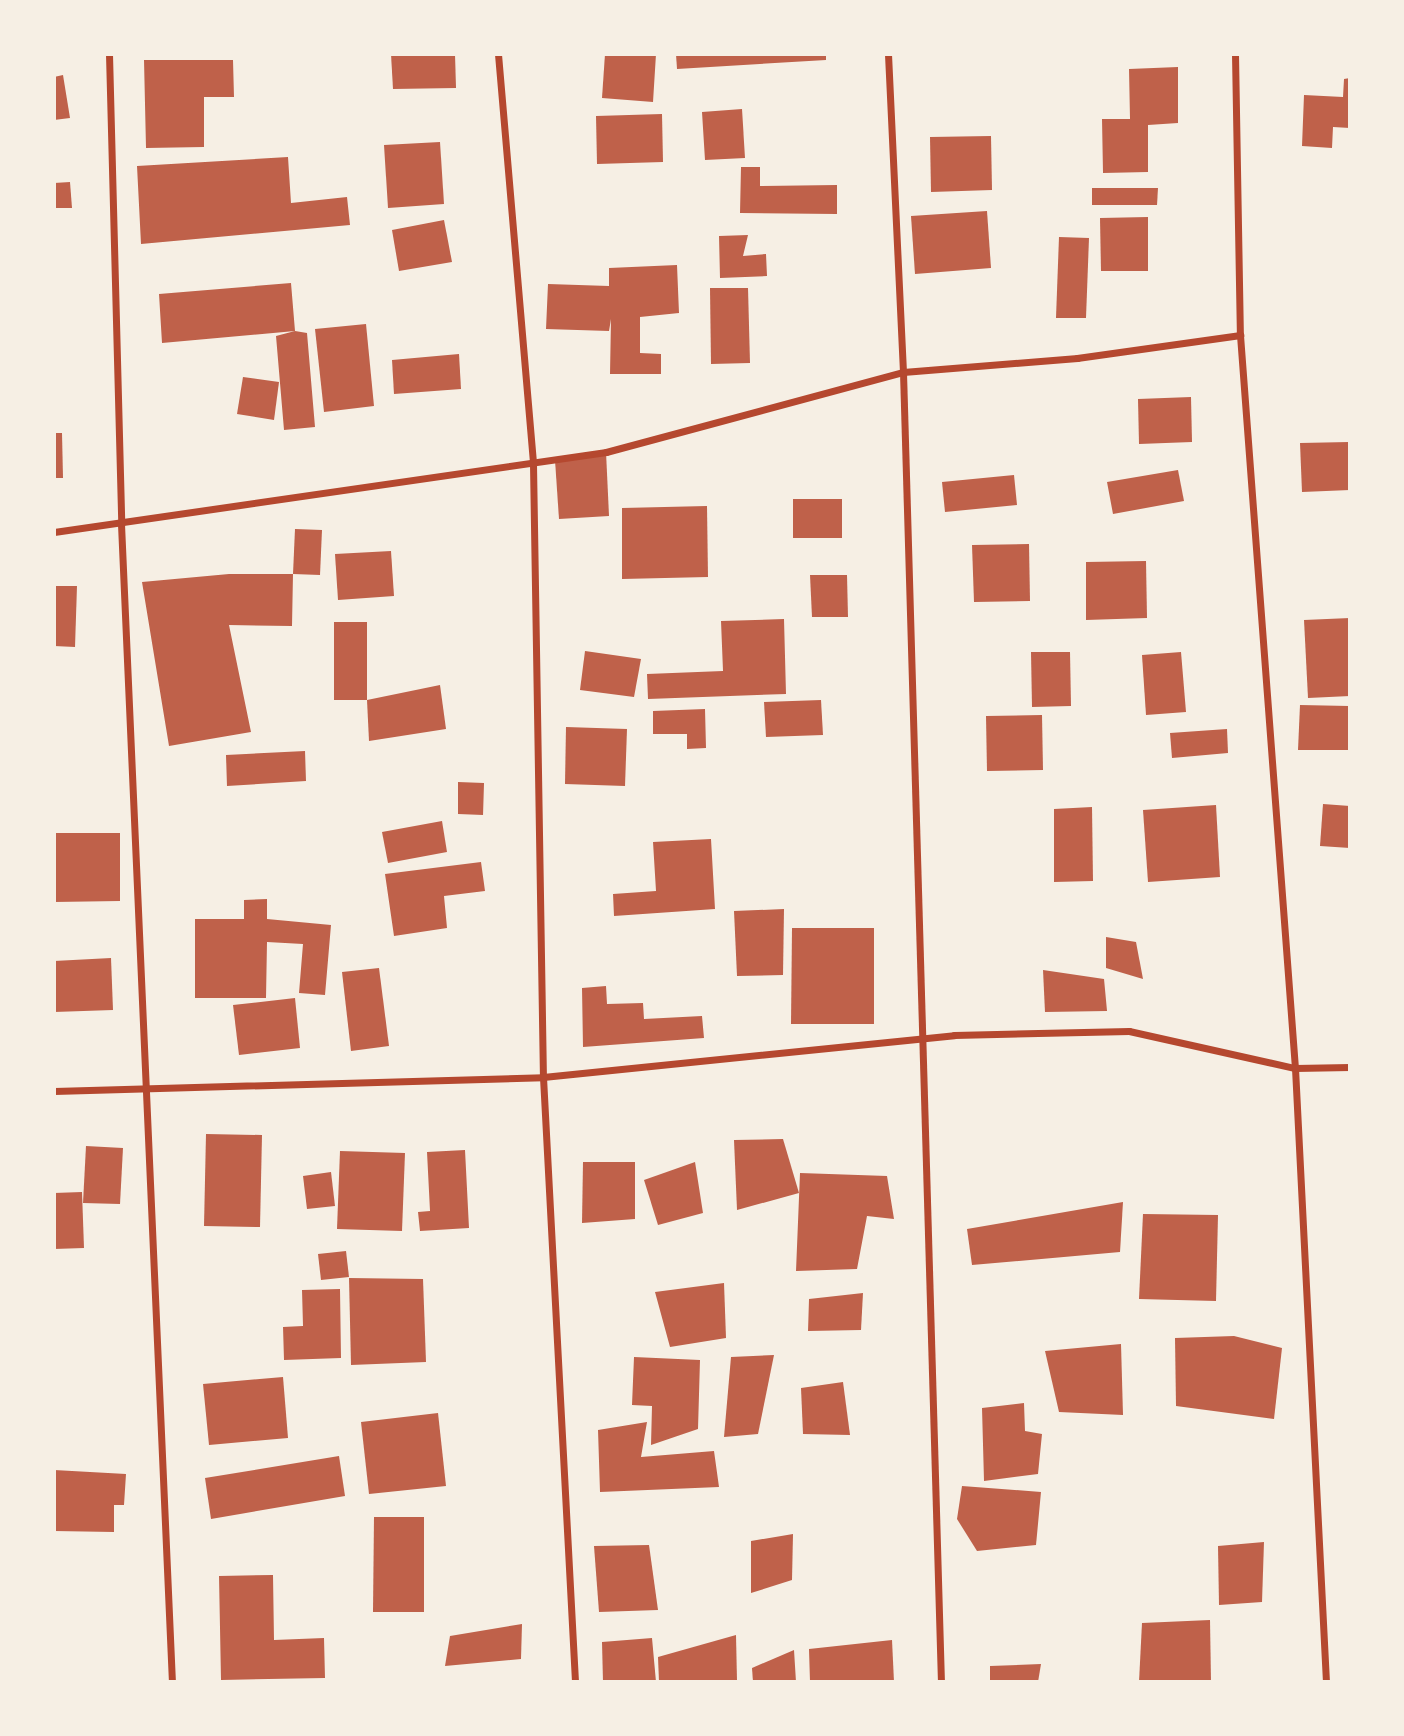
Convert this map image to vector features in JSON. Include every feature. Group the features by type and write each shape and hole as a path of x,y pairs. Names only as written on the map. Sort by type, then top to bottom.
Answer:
{"street":[{"path":"109,54 121,524 173,1682"},
{"path":"498,54 533,464 543,1077 575,1682"},
{"path":"888,54 903,372 942,1682"},
{"path":"1235,54 1240,335 1295,1068 1326,1682"},
{"path":"54,533 606,452 903,372 1077,358 1240,335"},
{"path":"54,1091 543,1077 923,1040 1129,1031 1295,1068 1350,1067"}],"building":[{"path":"391,54 455,54 456,88 393,89"},
{"path":"605,54 656,54 653,102 602,98"},
{"path":"676,54 826,54 826,60 677,69"},
{"path":"144,60 233,60 234,97 204,97 204,147 146,148"},
{"path":"1178,67 1178,123 1148,125 1148,172 1103,173 1102,119 1130,119 1129,69"},
{"path":"63,75 70,118 54,120 54,77"},
{"path":"1350,78 1350,128 1333,127 1332,148 1302,146 1304,95 1343,97 1344,79"},
{"path":"742,109 745,158 705,160 702,112"},
{"path":"662,114 663,162 597,164 596,116"},
{"path":"991,136 992,190 931,192 930,137"},
{"path":"440,142 444,204 388,208 384,145"},
{"path":"288,157 291,203 347,197 350,225 141,244 137,166"},
{"path":"741,167 760,167 760,186 837,185 837,214 740,213"},
{"path":"70,182 72,208 54,208 54,183"},
{"path":"1092,188 1158,188 1157,205 1092,205"},
{"path":"987,211 991,268 915,274 911,216"},
{"path":"1148,217 1148,271 1101,271 1100,218"},
{"path":"444,220 452,262 399,271 392,230"},
{"path":"748,235 743,256 766,254 767,276 720,278 719,236"},
{"path":"1059,237 1089,238 1086,318 1056,318"},
{"path":"677,265 679,313 640,317 640,353 661,354 661,374 610,374 611,319 609,331 546,329 548,284 609,286 609,268"},
{"path":"291,283 295,331 162,343 159,294"},
{"path":"710,288 748,288 750,363 711,364"},
{"path":"366,324 374,406 324,412 315,329"},
{"path":"295,331 307,333 315,427 284,430 276,336"},
{"path":"459,354 461,389 394,394 392,360"},
{"path":"243,377 279,382 274,420 237,414"},
{"path":"1191,397 1192,442 1139,444 1138,399"},
{"path":"54,433 62,433 63,478 54,478"},
{"path":"1349,442 1350,490 1302,492 1300,443"},
{"path":"606,452 609,516 559,519 555,460"},
{"path":"1178,470 1184,501 1113,514 1107,482"},
{"path":"1014,475 1017,505 945,512 942,482"},
{"path":"793,499 842,499 842,538 793,538"},
{"path":"707,506 708,577 622,579 622,508"},
{"path":"295,529 322,530 320,575 293,574"},
{"path":"1029,544 1030,601 974,602 972,545"},
{"path":"391,551 394,596 338,600 335,554"},
{"path":"1146,561 1147,618 1086,620 1086,562"},
{"path":"229,574 293,574 292,626 229,625 251,732 169,746 142,582"},
{"path":"810,575 847,575 848,617 812,617"},
{"path":"54,586 77,586 75,647 54,646"},
{"path":"1350,618 1350,696 1308,698 1304,620"},
{"path":"784,619 786,694 648,699 647,674 723,671 721,621"},
{"path":"334,622 367,622 367,700 334,700"},
{"path":"585,651 641,659 634,697 580,690"},
{"path":"1031,652 1070,652 1071,706 1032,707"},
{"path":"1181,652 1186,712 1146,715 1142,655"},
{"path":"440,685 446,729 369,741 367,700"},
{"path":"821,700 823,735 766,737 764,702"},
{"path":"1300,705 1349,706 1349,750 1298,750"},
{"path":"705,709 706,748 687,749 687,734 653,734 653,711"},
{"path":"1042,715 1043,770 987,771 986,716"},
{"path":"566,727 627,729 625,786 565,784"},
{"path":"1227,729 1228,753 1172,758 1170,733"},
{"path":"305,751 306,781 227,786 226,755"},
{"path":"458,782 484,783 483,815 458,814"},
{"path":"1323,804 1350,806 1350,848 1320,846"},
{"path":"1216,805 1220,877 1148,882 1143,810"},
{"path":"1092,807 1093,881 1054,882 1054,809"},
{"path":"442,821 447,852 388,863 382,832"},
{"path":"54,833 120,833 120,901 54,902"},
{"path":"711,839 715,909 614,916 613,894 656,891 653,842"},
{"path":"481,862 485,891 444,896 447,928 394,936 385,874"},
{"path":"267,899 267,919 331,925 325,995 299,993 303,944 267,942 266,998 195,998 195,919 244,919 244,900"},
{"path":"784,909 783,975 737,976 734,911"},
{"path":"792,928 874,928 874,1024 791,1024"},
{"path":"1106,937 1136,942 1143,979 1106,968"},
{"path":"111,958 113,1010 54,1012 54,961"},
{"path":"379,968 389,1046 351,1051 342,972"},
{"path":"1043,970 1104,979 1107,1011 1045,1012"},
{"path":"606,986 607,1004 643,1003 644,1019 702,1016 704,1038 583,1047 582,988"},
{"path":"295,998 300,1048 239,1055 233,1005"},
{"path":"206,1134 262,1135 260,1227 204,1226"},
{"path":"783,1139 799,1193 737,1210 734,1140"},
{"path":"86,1146 123,1148 120,1204 83,1203"},
{"path":"465,1150 469,1228 420,1231 418,1212 430,1211 427,1152"},
{"path":"340,1151 405,1153 402,1231 337,1229"},
{"path":"583,1162 635,1162 635,1219 582,1223"},
{"path":"695,1162 703,1213 658,1225 644,1180"},
{"path":"331,1172 335,1206 307,1209 303,1176"},
{"path":"800,1173 887,1176 894,1219 867,1216 857,1269 796,1271"},
{"path":"82,1192 84,1248 54,1249 54,1193"},
{"path":"1123,1202 1120,1252 972,1265 967,1229"},
{"path":"1143,1214 1218,1215 1216,1301 1139,1299"},
{"path":"346,1251 349,1277 321,1280 318,1254"},
{"path":"349,1278 423,1279 426,1362 351,1365"},
{"path":"724,1283 726,1338 670,1347 655,1292"},
{"path":"340,1289 341,1358 284,1360 283,1327 303,1326 302,1290"},
{"path":"863,1293 861,1330 808,1331 809,1299"},
{"path":"1234,1336 1282,1348 1274,1419 1176,1406 1175,1338"},
{"path":"1121,1344 1123,1415 1059,1412 1045,1351"},
{"path":"774,1355 758,1434 724,1437 731,1357"},
{"path":"634,1357 700,1360 698,1429 651,1445 652,1406 632,1405"},
{"path":"283,1377 288,1438 209,1445 203,1384"},
{"path":"843,1382 850,1435 803,1434 801,1388"},
{"path":"1024,1403 1025,1431 1042,1434 1038,1474 984,1481 982,1408"},
{"path":"438,1413 446,1486 369,1494 361,1422"},
{"path":"647,1422 641,1457 714,1451 719,1487 600,1492 598,1430"},
{"path":"339,1456 345,1496 211,1519 205,1478"},
{"path":"54,1470 126,1474 124,1505 114,1505 114,1532 54,1531"},
{"path":"962,1486 1041,1492 1036,1545 977,1551 957,1519"},
{"path":"374,1517 424,1517 424,1612 373,1612"},
{"path":"793,1534 792,1580 751,1593 751,1541"},
{"path":"1264,1542 1262,1602 1219,1605 1218,1546"},
{"path":"649,1545 658,1610 599,1612 594,1546"},
{"path":"273,1575 274,1640 324,1638 325,1678 221,1680 219,1576"},
{"path":"1210,1620 1211,1682 1139,1682 1142,1623"},
{"path":"522,1624 521,1659 445,1666 450,1636"},
{"path":"736,1635 737,1681 659,1682 658,1657"},
{"path":"652,1638 656,1682 603,1682 602,1642"},
{"path":"892,1640 894,1682 810,1682 809,1649"},
{"path":"794,1650 796,1682 753,1682 752,1668"},
{"path":"1041,1664 1038,1682 990,1682 990,1666"}]}
